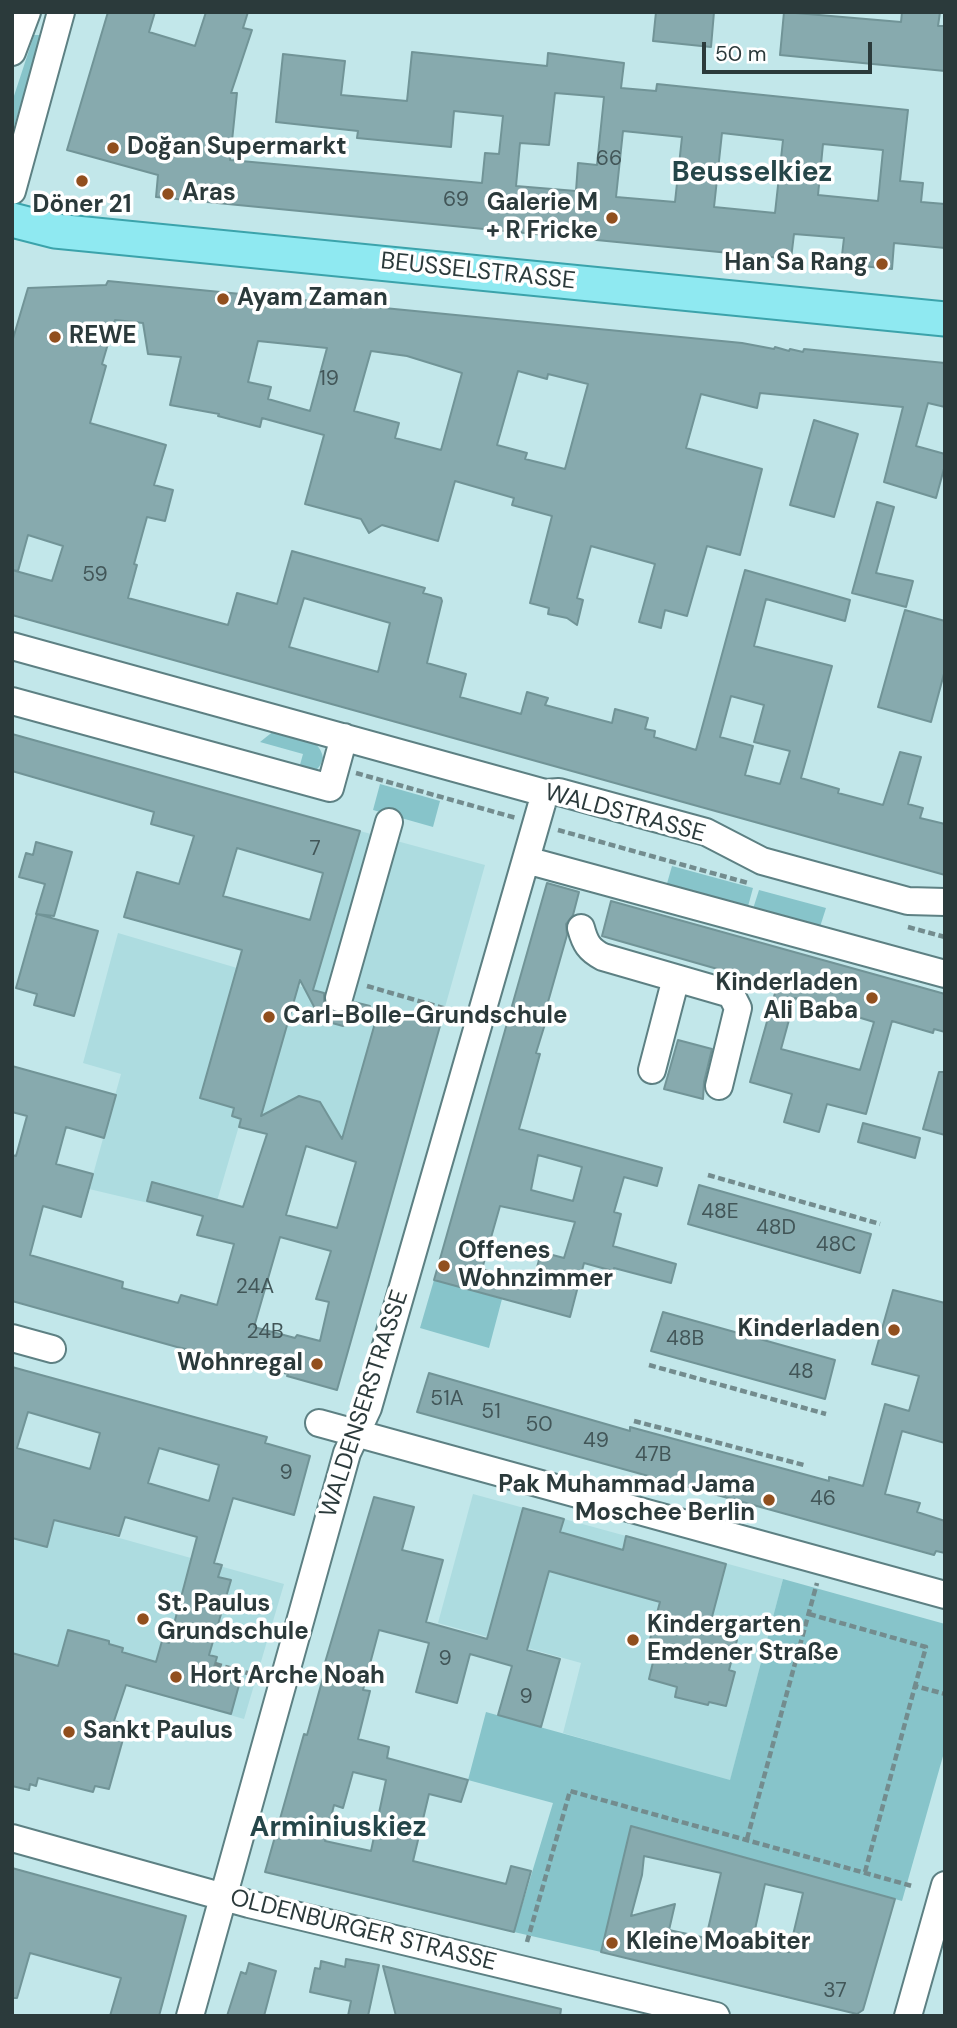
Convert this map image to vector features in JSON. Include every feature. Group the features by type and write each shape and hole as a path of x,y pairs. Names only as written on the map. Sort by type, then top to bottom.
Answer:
{"main road":[{"name":"BEUSSELSTRASSE","path":"12,220 55,231 945,319"}],"street":[{"path":"12,52 27,12"},
{"path":"12,191 61,12"},
{"name":"WALDSTRASSE","path":"12,646 545,793 563,793 706,832 762,861 908,901 945,902"},
{"path":"12,701 330,788 344,737"},
{"name":"WALDENSERSTRASSE","path":"190,2016 347,1452 372,1395 545,793"},
{"path":"342,989 389,822"},
{"path":"526,860 945,974"},
{"path":"581,928 584,941 591,951 597,954 731,994 738,1008 719,1086"},
{"path":"652,1070 676,978"},
{"path":"12,1338 52,1349"},
{"path":"319,1423 945,1595"},
{"name":"OLDENBURGER STRASSE","path":"12,1838 223,1897 716,2016"},
{"path":"908,2016 945,1885"}],"path":[{"path":"336,767 749,883"},
{"path":"906,926 945,937"},
{"path":"342,989 450,1010"},
{"path":"708,1175 880,1224"},
{"path":"649,1365 826,1414"},
{"path":"635,1421 804,1465"},
{"path":"747,1839 817,1582"},
{"path":"809,1614 926,1647 865,1872"},
{"path":"215,1664 263,1677"},
{"path":"915,1686 945,1694"},
{"path":"527,1942 570,1791 912,1886"}],"shaded area":[{"path":"34,35 42,35 12,133 12,102"},
{"path":"275,730 305,738 317,745 323,758 319,767 311,772 298,772 303,754 260,742"},
{"path":"380,784 440,801 433,827 373,810"},
{"name":"Carl-Bolle-Grundschule","path":"360,831 485,865 404,1153 234,1108 241,1119 212,1218 89,1189 121,1074 83,1063 118,933 312,990"},
{"path":"672,866 753,888 747,910 666,887"},
{"path":"759,890 826,908 819,930 752,912"},
{"path":"434,1280 502,1299 489,1348 420,1328"},
{"name":"Kindergarten Emdener Straße","path":"473,1494 783,1579 730,1781 563,1733 581,1663 438,1623"},
{"name":"St. Paulus Grundschule","path":"12,1508 284,1584 244,1719 12,1653"},
{"path":"783,1579 945,1624 945,1749 902,1901 631,1826 601,1952 514,1932 553,1803 468,1780 486,1712 730,1780"}],"building":[{"path":"108,12 155,12 149,32 195,46 206,12 248,12 243,28 252,30 231,93 237,93 230,160 482,183 485,153 499,154 503,116 454,111 451,147 357,138 358,131 276,122 283,54 345,61 341,95 407,101 412,52 547,66 548,53 624,63 621,88 656,91 657,84 908,110 900,181 923,183 921,202 945,204 945,248 894,243 892,269 841,264 844,238 794,234 791,259 156,197 158,175 67,150","holes":["555,93 604,97 597,165 578,163 576,191 516,186 520,143 549,145","623,131 682,137 675,202 616,197","722,133 783,140 775,213 714,207","823,144 883,150 878,201 818,195"]},
{"path":"656,12 714,12 711,47 653,41"},
{"path":"784,12 901,22 902,12 940,12 938,26 945,26 945,71 780,55"},
{"path":"108,281 742,343 789,351 803,352 804,349 945,363 945,407 928,403 916,446 945,454 945,465 936,498 884,482 903,407 760,393 757,408 701,394 686,448 762,469 740,555 707,546 687,616 665,610 661,628 639,622 655,564 591,546 577,598 583,600 577,625 567,618 548,614 549,608 530,603 552,516 512,505 514,498 455,481 438,541 382,525 369,533 361,519 305,504 324,435 262,418 260,427 218,416 219,414 170,405 181,357 148,354 143,323 115,320 102,364 106,366 90,423 166,445 154,485 173,490 165,521 147,517 128,598 228,625 237,593 277,604 292,551 425,588 423,593 441,598 442,601 427,663 466,674 460,697 521,714 527,692 548,698 545,705 612,723 615,709 648,718 645,729 655,731 654,737 696,750 745,570 850,600 845,621 766,599 754,646 832,666 801,778 839,789 838,793 883,805 900,752 921,757 908,804 923,808 920,818 945,824 945,875 12,615 12,570 12,342 28,288 106,285","holes":["258,341 327,348 310,411 268,399 271,387 248,382","371,351 407,356 462,373 441,450 395,438 399,423 354,411","518,371 547,379 548,374 588,384 565,469 525,459 527,453 497,445","28,535 63,546 52,581 12,570 18,571","304,598 390,623 378,672 289,647","731,696 764,705 754,742 790,751 780,784 745,775 753,746 720,737"]},
{"path":"814,420 858,434 834,517 790,505"},
{"path":"877,502 894,507 876,573 913,581 906,607 852,593"},
{"path":"905,610 945,621 945,670 931,722 878,707"},
{"path":"12,734 360,831 313,990 324,993 324,1002 334,1013 343,1013 350,1009 354,1002 370,1006 343,1026 321,1020 300,980 261,1116 299,1096 320,1102 342,1139 379,1009 440,1026 337,1390 287,1376 288,1374 177,1347 12,1301 12,1155 16,1156 27,1116 12,1112 12,1066 116,1095 104,1138 66,1127 56,1164 93,1174 81,1217 43,1206 30,1255 123,1282 122,1288 178,1303 181,1295 217,1305 234,1244 197,1235 203,1216 147,1201 152,1182 243,1207 267,1134 239,1127 241,1119 232,1116 234,1108 200,1098 242,950 124,917 137,872 179,884 194,836 151,824 154,812 12,771","holes":["237,848 323,873 310,920 223,896","306,1146 356,1162 337,1228 286,1215","280,1237 331,1251 316,1299 329,1302 320,1341 297,1335 295,1338 254,1327"]},
{"path":"36,842 72,852 54,916 36,914 45,884 19,877 26,853 33,855"},
{"path":"547,883 579,892 573,915 566,924 567,935 536,1053 540,1054 519,1129 662,1168 657,1186 624,1177 614,1212 621,1214 613,1246 676,1264 671,1283 584,1263 570,1317 434,1280","holes":["538,1155 582,1167 573,1201 531,1190","500,1206 575,1222 564,1258 541,1252 533,1283 482,1269"]},
{"path":"611,901 945,994 945,1032 934,1029 933,1033 892,1021 866,1114 827,1104 819,1132 784,1122 792,1094 750,1082 777,986 602,936","holes":["795,998 874,1022 860,1070 781,1049"]},
{"path":"37,914 98,931 74,1016 34,1005 37,994 16,988"},
{"path":"678,1040 712,1049 703,1099 664,1089"},
{"path":"939,1072 945,1072 945,1135 923,1129"},
{"path":"863,1123 920,1138 915,1158 858,1142"},
{"path":"699,1185 871,1234 860,1273 688,1224"},
{"path":"893,1290 945,1303 945,1443 902,1431 885,1494 920,1503 917,1512 945,1521 945,1553 936,1551 934,1555 417,1412 429,1373 630,1431 630,1427 829,1481 829,1477 863,1486 885,1404 909,1411 919,1376 872,1364"},
{"path":"663,1312 835,1360 825,1399 651,1351"},
{"path":"12,1367 267,1437 265,1443 310,1456 294,1515 233,1498 214,1563 222,1565 218,1577 231,1580 209,1655 217,1657 211,1677 239,1685 231,1714 126,1685 114,1721 127,1725 109,1789 95,1786 93,1792 38,1778 36,1786 30,1784 29,1790 12,1786 12,1653 58,1666 68,1630 109,1641 109,1644 123,1648 122,1652 156,1662 162,1641 169,1643 197,1537 125,1517 119,1536 54,1520 47,1547 12,1538","holes":["28,1412 100,1433 90,1469 17,1448","159,1448 219,1465 209,1501 148,1483"]},
{"path":"374,1497 414,1507 402,1550 443,1560 426,1622 487,1639 523,1508 564,1519 560,1532 623,1550 626,1536 726,1564 708,1632 737,1640 729,1670 735,1672 726,1706 709,1702 708,1705 675,1697 677,1687 649,1679 658,1641 650,1639 660,1602 549,1571 527,1650 560,1659 541,1727 498,1715 512,1666 470,1654 457,1703 416,1692 429,1643 379,1630 363,1690 370,1691 358,1739 389,1747 387,1758 468,1780 461,1802 429,1794 413,1861 506,1884 511,1866 531,1871 514,1932 265,1872 304,1734 307,1735 326,1667 324,1666","holes":["353,1772 386,1780 371,1851 325,1841 334,1805 343,1808"]},
{"path":"631,1826 895,1899 863,2010 857,2014 601,1952","holes":["644,1856 721,1873 706,1938 669,1930 675,1904 631,1916","765,1884 803,1893 789,1952 752,1943"]},
{"path":"12,1868 186,1916 159,2016 110,2016 121,1978 30,1953 17,1998 12,1998"},
{"path":"346,1959 379,1965 368,2016 348,2016 351,2001 310,1992 315,1968 320,1969 321,1961 345,1967"},
{"path":"249,1963 276,1971 264,2016 227,2016 241,1972 246,1974"},
{"path":"383,1966 561,2009 560,2016 396,2016"}],"place":[{"name":"Doğan Supermarkt","path":"113,148"},
{"name":"Döner 21","path":"82,181"},
{"name":"Aras","path":"168,194"},
{"name":"Galerie M + R Fricke","path":"612,218"},
{"name":"Han Sa Rang","path":"882,264"},
{"name":"Ayam Zaman","path":"223,299"},
{"name":"REWE","path":"55,337"},
{"name":"Kinderladen Ali Baba","path":"872,998"},
{"name":"Carl-Bolle-Grundschule","path":"269,1017"},
{"name":"Offenes Wohnzimmer","path":"444,1266"},
{"name":"Kinderladen","path":"894,1330"},
{"name":"Wohnregal","path":"317,1364"},
{"name":"Pak Muhammad Jama Moschee Berlin","path":"769,1500"},
{"name":"St. Paulus Grundschule","path":"143,1619"},
{"name":"Kindergarten Emdener Straße","path":"633,1640"},
{"name":"Hort Arche Noah","path":"176,1677"},
{"name":"Sankt Paulus","path":"69,1732"},
{"name":"Kleine Moabiter","path":"612,1943"}],"district":[{"name":"Beusselkiez","path":"752,174"},
{"name":"Arminiuskiez","path":"338,1829"}]}
